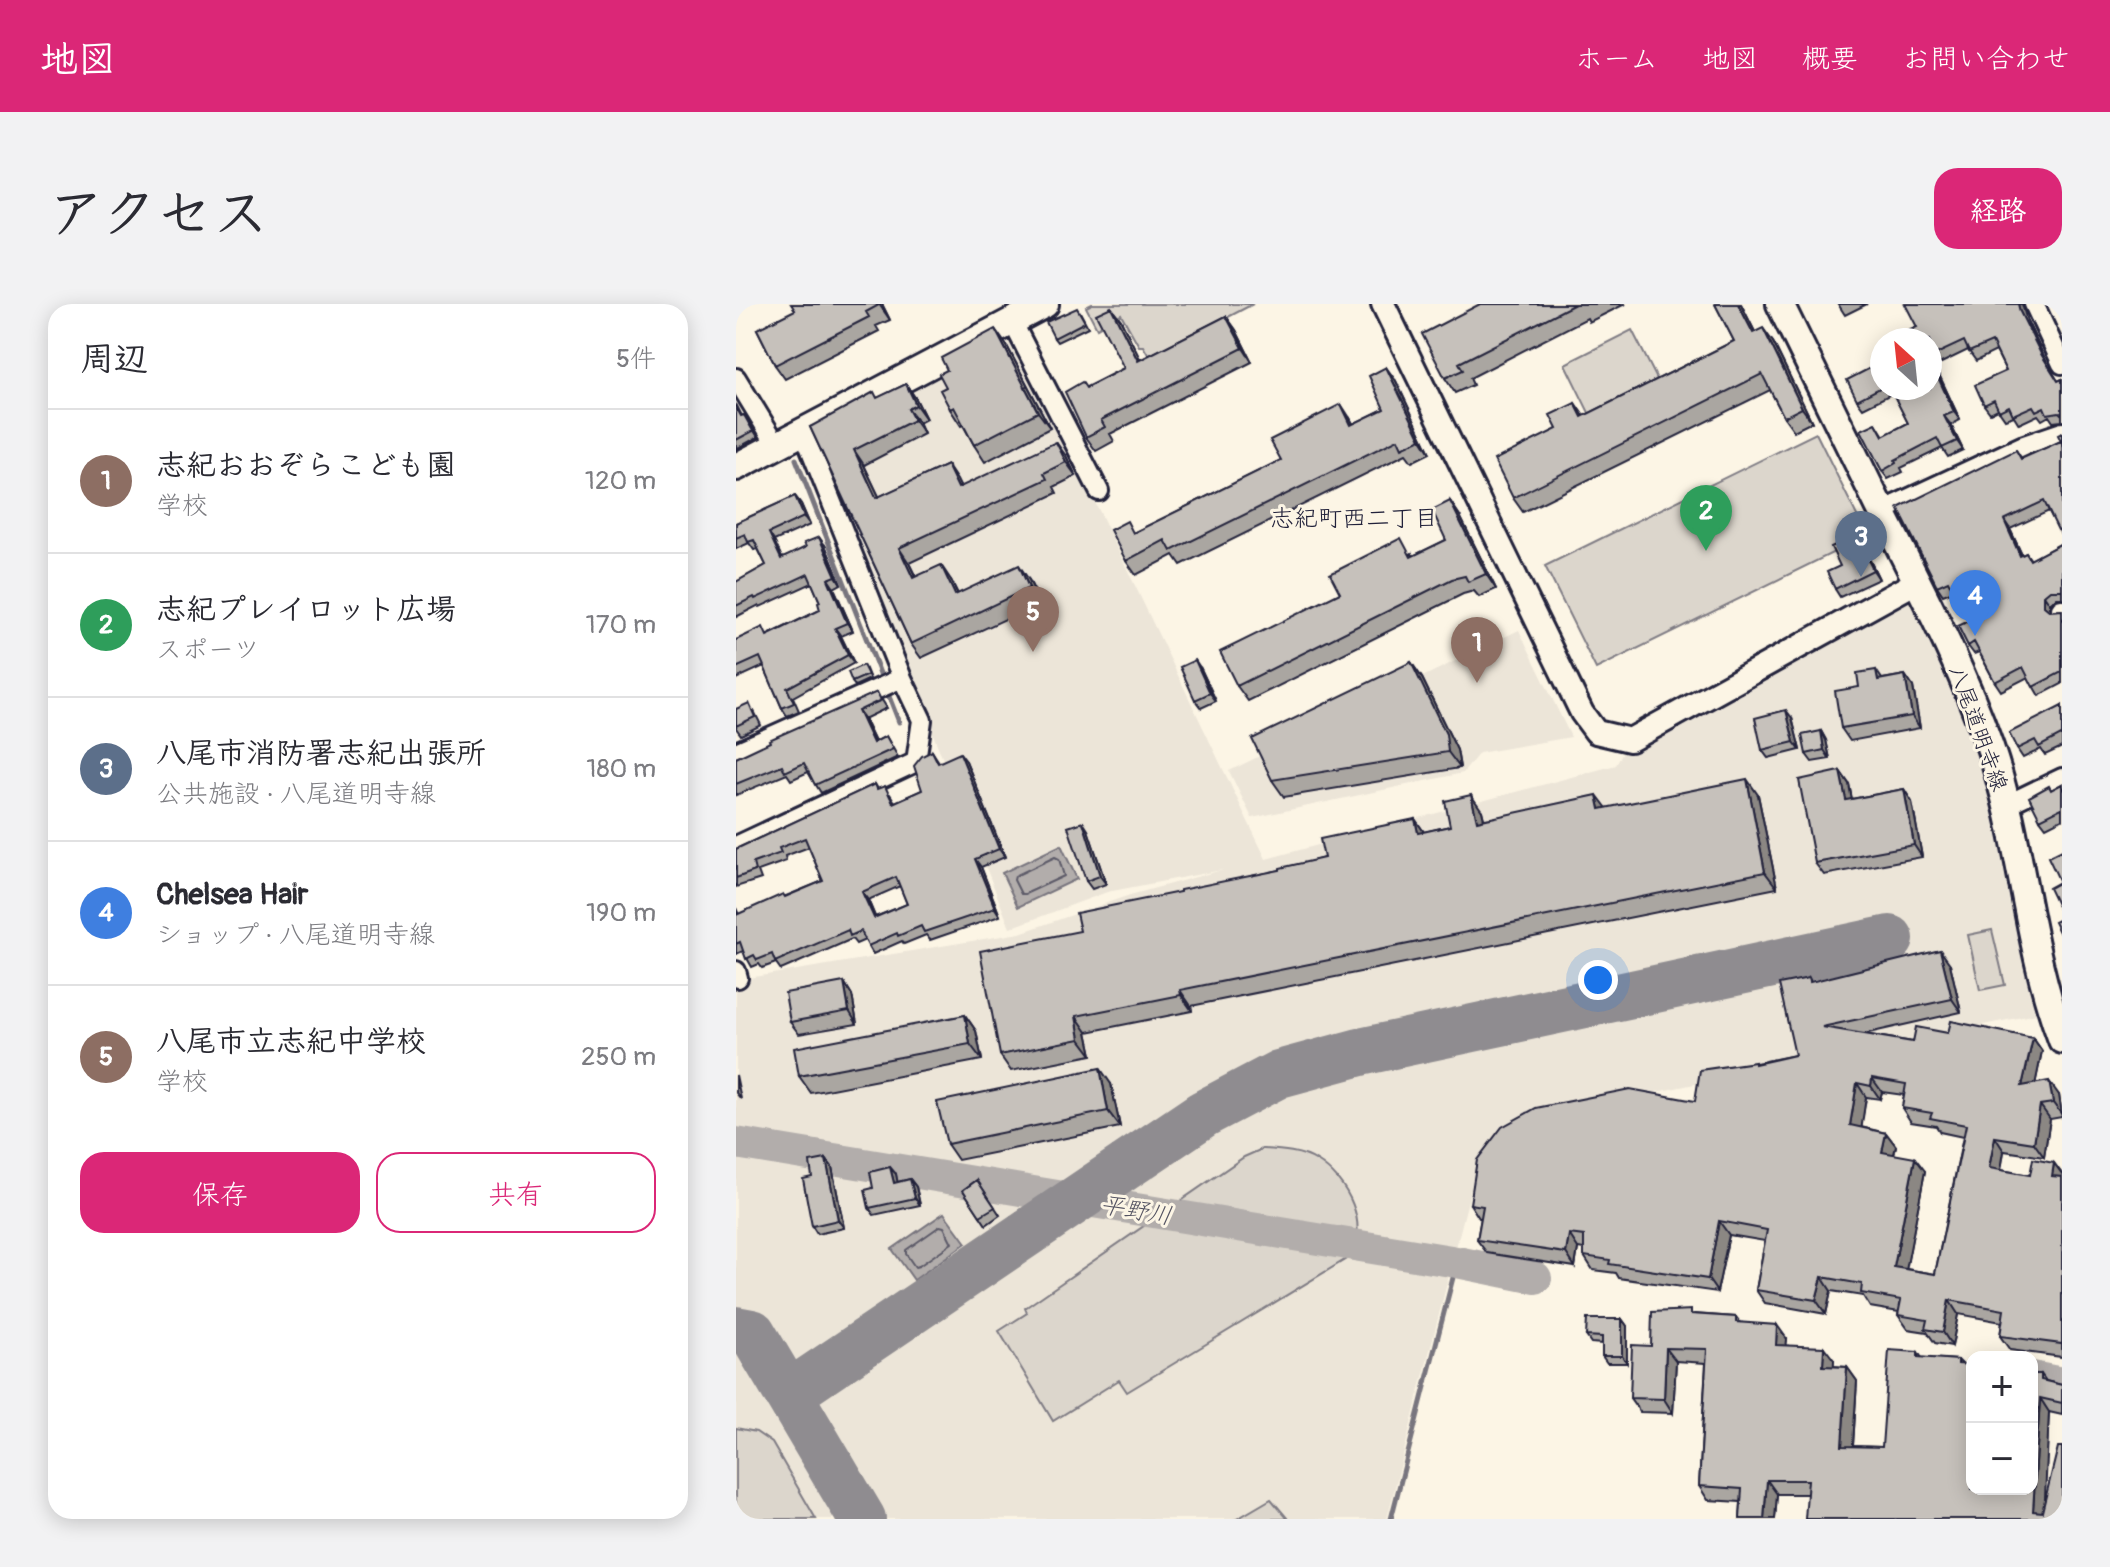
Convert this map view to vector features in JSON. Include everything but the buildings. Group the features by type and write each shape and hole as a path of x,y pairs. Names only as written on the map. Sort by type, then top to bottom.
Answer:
{"main road":[{"path":"736,467 1045,304"},
{"name":"八尾道明寺線","path":"1780,304 1945,638 1990,748 2006,805 2051,1011 2062,1040"}],"street":[{"path":"1383,304 1582,713 1596,732 1630,740 1918,581"},
{"path":"2034,304 2056,334 2062,364"},
{"path":"1012,321 1099,491"},
{"path":"736,378 778,447"},
{"path":"1882,511 2024,445 2062,432"},
{"path":"736,846 916,762 922,720 902,678 804,433"},
{"path":"736,752 902,678"},
{"path":"2006,805 2062,778"}],"shaded area":[{"path":"1092,304 1253,304 1150,358 1143,346 1139,346 1121,314 1097,328 1086,307"},
{"path":"1632,330 1661,387 1593,421 1565,364"},
{"path":"1014,333 1266,859 1616,765 1630,740 1918,581 1967,689 2051,1011 1529,1118 1476,1169 1387,1519 736,1519 736,980 1020,933 1130,895 1222,870 1107,892 1010,928 817,442 817,438"},
{"path":"1816,433 1867,536 1596,669 1545,566"},
{"path":"1519,630 1571,737 1479,753 1463,773 1252,818 1229,771"},
{"path":"1992,930 2005,985 1980,990 1968,935"},
{"path":"1262,1149 1305,1155 1338,1179 1357,1218 1355,1246 1348,1258 1127,1392 1119,1380 1053,1421 999,1331 1027,1313 1025,1308 1244,1157"},
{"path":"736,1428 756,1432 772,1443 816,1519 736,1519"},
{"path":"1271,1499 1288,1519 1237,1519"}],"water":[{"path":"1061,845 1077,879 1018,907 1002,873"},
{"path":"944,1213 966,1243 914,1280 892,1249"}],"waterway":[{"path":"796,459 899,722"},
{"name":"平野川","path":"736,1143 1457,1262 1536,1278"},
{"path":"1391,1519 1457,1262"},
{"name":"平野川","path":"2038,1378 2062,1383"}],"taxiway":[{"path":"789,1394 1203,1114 1279,1074 1360,1052 1890,939"},
{"path":"736,1330 752,1333 862,1519"}],"place":[{"name":"志紀プレイロット広場","path":"1706,551"},
{"name":"八尾市消防署志紀出張所","path":"1861,577"},
{"name":"Chelsea Hair","path":"1975,636"},
{"name":"八尾市立志紀中学校","path":"1033,652"},
{"name":"志紀おおぞらこども園","path":"1477,683"}],"district":[{"name":"志紀町西二丁目","path":"1354,518"}]}
